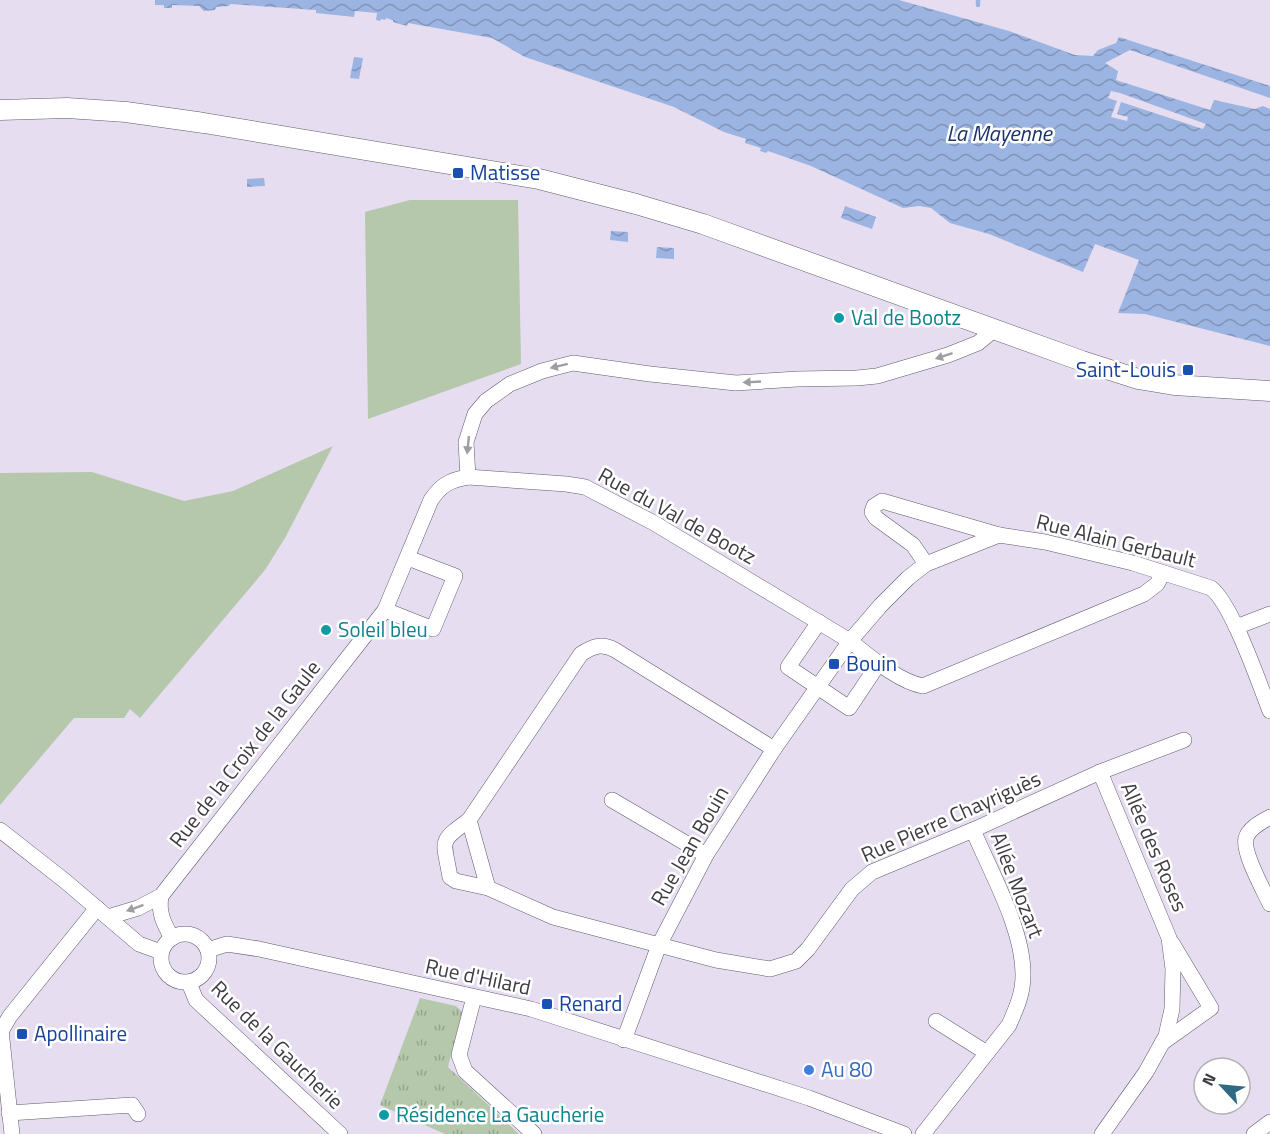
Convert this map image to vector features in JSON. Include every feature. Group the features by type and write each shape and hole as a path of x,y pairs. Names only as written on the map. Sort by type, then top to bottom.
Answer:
{"main road":[{"path":"0,110 68,108 137,114 227,126 539,179 703,224 1138,380 1174,385 1270,391"}],"street":[{"path":"468,477 466,442 475,414 486,401 510,384 542,371 573,363 736,383 867,377 948,355 978,344 996,329"},
{"name":"Rue de la Croix de la Gaule","path":"103,912 138,908 161,896 386,610 431,500 439,488 453,480 468,477"},
{"name":"Rue du Val de Bootz","path":"468,477 585,487 654,523 850,641 879,663 915,685 931,684 1144,594 1157,584 1163,573"},
{"name":"Rue Alain Gerbault","path":"926,564 913,545 876,518 872,512 874,506 882,501 999,535 1045,542 1133,563 1211,588 1216,592 1236,627 1270,711"},
{"path":"850,641 881,605 926,564 999,535"},
{"path":"386,610 433,629 455,576 408,558"},
{"path":"1236,627 1270,614"},
{"path":"819,622 788,667 849,708 879,663"},
{"name":"Rue Jean Bouin","path":"624,1040 659,945 706,855 774,749 850,641"},
{"path":"488,888 469,820 581,654 593,646 606,645 615,650 774,749"},
{"name":"Rue Pierre Chayriguès","path":"469,820 446,836 444,843 450,877 456,881 488,888 553,917 659,945 770,969 796,961 808,949 852,889 872,872 973,830 1100,772 1184,740"},
{"name":"Allée des Roses","path":"1100,772 1169,938 1211,1008 1161,1043"},
{"path":"612,800 706,855"},
{"path":"1270,817 1250,831 1245,840 1246,850 1270,904"},
{"path":"0,830 103,912 139,944 161,952"},
{"name":"Allée Mozart","path":"923,1134 1009,1025 1018,1005 1023,977 1021,947 1011,917 973,830"},
{"path":"161,896 159,906 162,921 172,938"},
{"path":"12,1134 1,1032 18,1007 103,912"},
{"path":"178,935 193,935 199,938 208,950 206,971 189,983 181,983 167,975 160,960 161,952 172,938 178,935"},
{"name":"Allée des Roses","path":"1102,1134 1146,1072 1166,1036 1172,1009 1173,969 1169,938"},
{"name":"Rue d'Hilard","path":"208,950 227,944 259,949 531,1009 809,1098 904,1134"},
{"name":"Rue de la Gaucherie","path":"189,983 196,1000 340,1134"},
{"path":"474,997 459,1055 465,1071 534,1134"},
{"path":"936,1021 987,1053"},
{"path":"9,1113 132,1105 138,1114"},
{"path":"1254,1134 1270,1122"}],"green space":[{"path":"410,200 518,200 521,364 368,419 365,212"},
{"path":"333,446 285,538 265,570 140,718 130,709 124,718 74,718 0,805 0,473 92,472 184,501 233,491"},
{"path":"420,998 456,1006 462,1012 448,1067 519,1134 445,1134 380,1105"}],"water":[{"name":"La Mayenne","path":"155,0 899,0 1009,31 1075,55 1093,56 1098,50 1116,43 1119,37 1270,86 1270,98 1130,50 1105,63 1118,71 1116,80 1210,110 1214,100 1255,109 1263,106 1270,109 1270,346 1145,314 1118,313 1139,260 1095,244 1083,272 989,234 950,223 931,208 919,206 903,208 811,166 768,151 766,153 760,151 761,148 745,143 746,139 724,132 674,107 525,57 492,38 408,23 407,26 386,18 380,21 376,20 377,13 355,11 354,17 316,13 316,10 230,4 216,7 215,10 204,11 199,6 172,5 172,8 164,8 164,5 155,5","holes":["1111,91 1206,124 1203,129 1121,102 1117,114 1128,117 1127,121 1111,117 1117,101 1108,98"]},
{"path":"354,57 363,58 359,79 350,78"},
{"path":"264,178 265,186 247,187 247,179"},
{"path":"845,206 876,217 872,229 841,218"},
{"path":"611,231 628,232 628,242 610,240"},
{"path":"657,247 674,248 674,259 656,258"}],"waterway":[{"path":"978,0 978,5"}],"place":[{"name":"Matisse","path":"458,173"},
{"name":"Val de Bootz","path":"839,318"},
{"name":"Saint-Louis","path":"1188,370"},
{"name":"Soleil bleu","path":"326,630"},
{"name":"Bouin","path":"834,664"},
{"name":"Renard","path":"547,1004"},
{"name":"Apollinaire","path":"22,1034"},
{"name":"Au 80","path":"809,1070"},
{"name":"Résidence La Gaucherie","path":"384,1115"}]}
